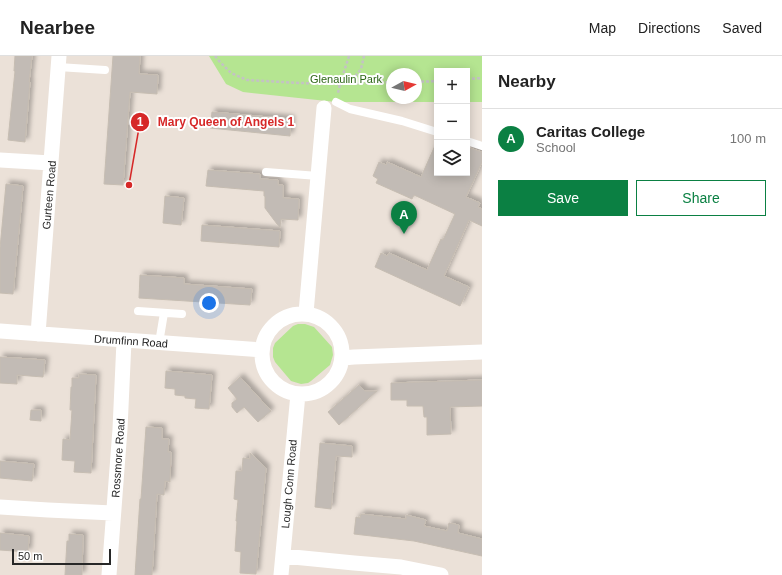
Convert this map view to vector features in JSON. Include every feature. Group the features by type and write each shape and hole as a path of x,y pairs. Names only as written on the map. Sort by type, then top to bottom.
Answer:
{"street":[{"name":"Gurteen Road","path":"38,334 59,62"},
{"path":"306,313 318,176 330,105"},
{"path":"0,160 51,163"},
{"path":"306,313 319,316 330,323 338,333 342,345 343,358 339,370 332,381 322,389 310,394 298,394 275,384 267,374 263,362 262,350 265,338 272,327 282,319 294,314 306,313"},
{"name":"Drumfinn Road","path":"0,331 262,350"},
{"name":"Rossmore Road","path":"108,575 120,429 124,341"},
{"path":"343,358 482,352"},
{"name":"Lough Conn Road","path":"281,575 298,394"},
{"path":"0,507 113,513"},
{"path":"283,556 401,567 441,575"}],"lane":[{"path":"59,62 105,70"},
{"path":"330,105 402,121 434,131"},
{"path":"470,142 482,146"},
{"path":"266,172 318,176"},
{"path":"138,311 182,314"},
{"path":"159,343 164,313"}],"path":[{"path":"215,56 231,73 247,80 340,84 386,82"},
{"path":"330,105 340,84 349,56"},
{"path":"349,84 361,69 364,56"},
{"path":"470,79 482,78"},
{"path":"422,82 434,81"}],"green space":[{"name":"Glenaulin Park","path":"209,56 482,56 482,102 470,102 470,68 434,68 434,102 422,102 422,68 386,68 386,102 336,102 243,92 226,84"},
{"path":"305,324 314,327 332,347 333,355 330,365 308,383 301,384 291,381 275,362 273,357 273,348 275,343 293,326"}],"building":[{"path":"15,56 32,56 25,142 8,140 15,71"},
{"path":"113,56 140,56 139,74 158,75 157,94 130,92 123,185 104,184"},
{"path":"212,112 291,119 290,136 210,128"},
{"path":"434,148 434,176 470,176 470,148 482,152 482,162 466,197 480,203 478,207 482,209 482,226 469,220 444,276 469,287 460,306 375,267 381,253 387,256 389,253 427,270 441,239 443,240 455,214 414,195 412,199 376,183 378,179 373,176 379,162 386,165 387,162 421,177"},
{"path":"208,170 260,174 260,179 278,180 278,185 283,185 283,198 299,199 298,220 281,219 280,228 265,208 264,191 206,186"},
{"path":"6,184 23,186 13,294 0,293 0,248"},
{"path":"165,196 184,198 181,225 163,223"},
{"path":"202,225 280,231 279,247 201,241"},
{"path":"140,275 184,278 184,284 252,289 250,305 139,298"},
{"path":"0,357 45,360 43,377 17,375 17,384 0,383"},
{"path":"166,371 212,375 209,409 195,408 196,399 175,395 175,389 165,388"},
{"path":"79,374 96,375 91,473 74,472 75,461 62,460 63,439 70,440 72,378 79,378"},
{"path":"240,377 271,411 258,422 244,407 237,413 232,407 232,403 237,399 228,388"},
{"path":"482,380 482,406 450,407 451,434 427,435 427,417 424,417 423,406 407,406 407,400 391,400 391,383"},
{"path":"359,385 365,391 377,391 339,425 328,412"},
{"path":"31,410 41,410 41,421 30,420"},
{"path":"146,427 162,428 162,439 169,439 168,452 171,452 170,482 165,481 164,495 157,494 152,575 135,575 140,499"},
{"path":"320,443 352,446 352,457 336,456 331,509 315,507"},
{"path":"250,453 266,468 256,574 240,573 241,552 235,551 238,500 234,499 236,471 242,471 243,458 250,459"},
{"path":"0,461 34,464 32,481 0,478"},
{"path":"361,514 406,519 406,515 426,520 424,526 447,531 449,523 459,525 458,533 482,539 482,556 414,541 354,534 356,517 360,518"},
{"path":"0,533 29,536 28,552 0,550"},
{"path":"69,534 83,535 82,575 65,575 67,541 69,541"}],"place":[{"name":"Mary Queen of Angels 1","path":"129,185"},
{"name":"Caritas College","path":"404,234"}]}
